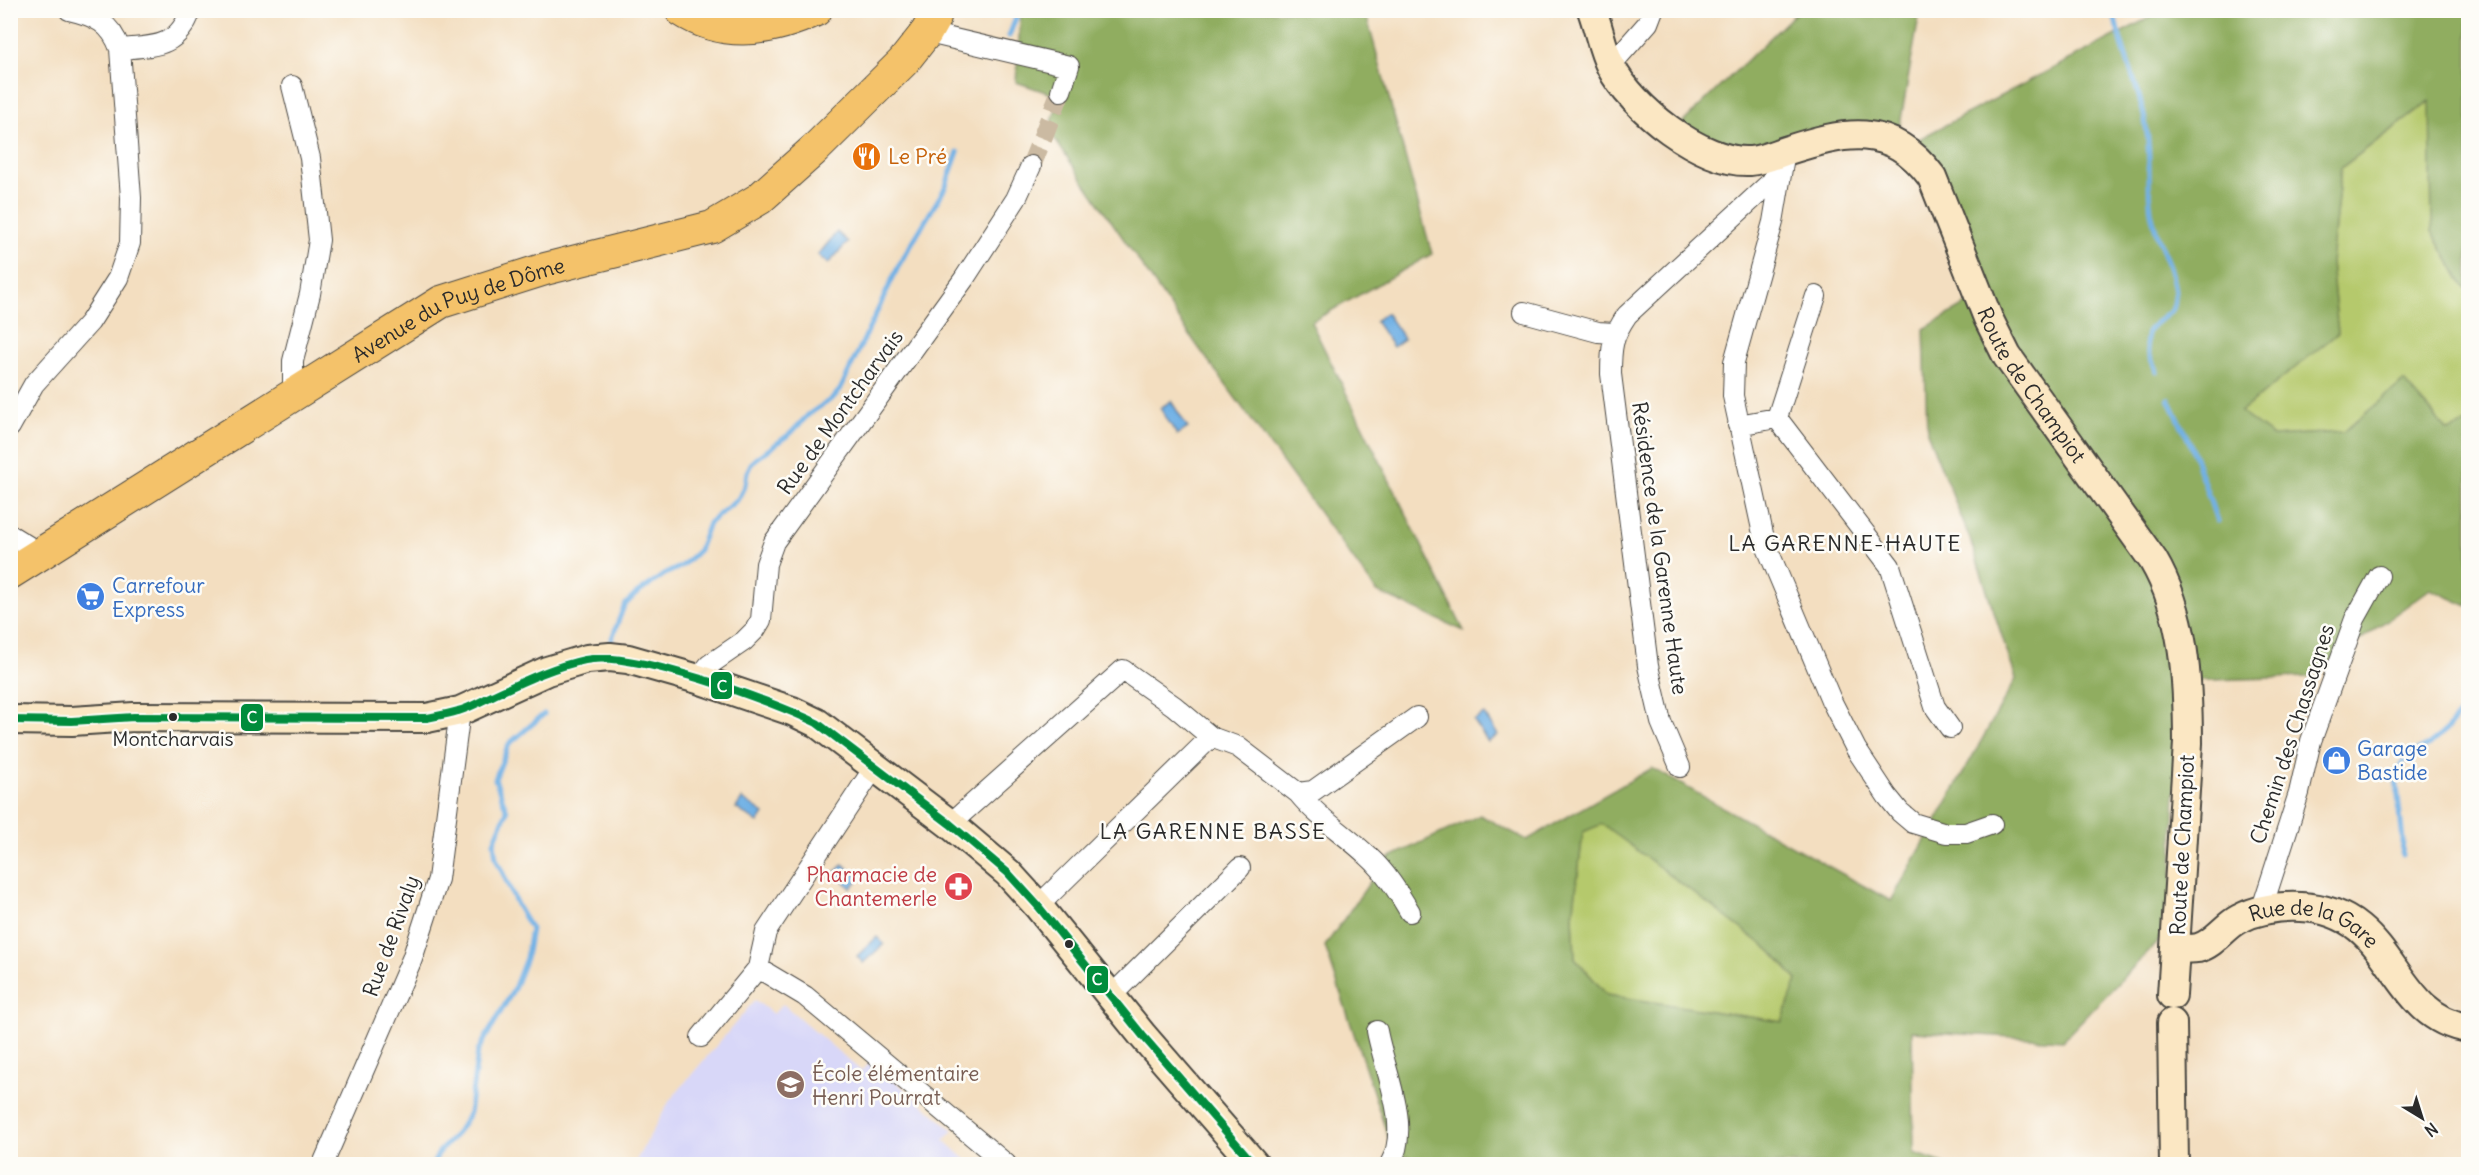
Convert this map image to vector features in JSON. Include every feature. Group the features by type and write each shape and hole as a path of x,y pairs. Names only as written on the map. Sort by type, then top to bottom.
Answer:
{"main road":[{"path":"681,10 705,23 734,30 790,22 816,10"},
{"path":"710,10 739,15 787,10"},
{"name":"Avenue du Puy de Dôme","path":"10,573 441,302 545,269 712,227 759,199 816,148 903,62 927,21"}],"street":[{"path":"10,427 34,384 90,322 118,278 130,243 131,198 120,49 106,24 69,10"},
{"path":"120,49 150,46 180,34 191,10"},
{"name":"Route de Champiot","path":"1592,10 1610,66 1622,85 1652,116 1678,135 1706,151 1747,161 1761,159 1830,137 1866,134 1899,144 1920,161 1932,177 1988,318 2007,356 2165,581 2182,649 2188,708 2175,950"},
{"path":"1610,66 1648,23 1653,10"},
{"path":"927,21 1069,66 1061,92"},
{"path":"292,86 309,158 319,240 310,294 292,361 293,394"},
{"path":"1524,312 1598,332 1614,333 1644,297 1772,181 1785,151"},
{"path":"1785,151 1773,222 1734,362 1733,396 1738,426 1765,543 1831,700 1862,758 1887,796 1913,823 1946,833 1966,833 1992,824"},
{"name":"Rue de Montcharvais","path":"698,679 709,665 744,641 755,630 761,620 766,564 774,542 964,279 1016,199 1031,166"},
{"path":"1776,418 1816,296"},
{"name":"Résidence de la Garenne Haute","path":"1614,333 1611,374 1648,666 1661,722 1680,766"},
{"path":"1738,426 1776,418"},
{"path":"1776,418 1890,566 1935,707 1950,728"},
{"path":"10,535 41,554"},
{"name":"Chemin des Chassagnes","path":"2261,911 2299,793 2311,741 2355,620 2379,576"},
{"path":"10,720 72,721 135,717 417,719 460,711 547,671 587,659 610,657 628,659 698,679 792,711 817,723 950,824 1008,873 1254,1164"},
{"path":"950,824 1123,669 1174,706 1211,737 1238,747 1298,793 1310,808 1369,856 1393,883 1410,912"},
{"name":"Rue de Rivaly","path":"323,1164 412,959 438,879 460,711"},
{"path":"1298,793 1313,791 1417,717"},
{"path":"1038,906 1211,737"},
{"path":"701,1037 758,968 766,932 874,768"},
{"path":"1111,996 1240,868"},
{"name":"Rue de la Gare","path":"2175,950 2202,946 2239,919 2261,911 2305,907 2333,914 2349,922 2375,941 2410,993 2422,1006 2446,1022 2469,1028"},
{"path":"2172,995 2175,950"},
{"path":"758,968 805,996 1006,1164"},
{"path":"2172,1023 2174,1160"},
{"path":"1377,1031 1382,1058 1393,1088 1398,1129 1394,1158 1390,1164"}],"shaded area":[{"name":"École élémentaire Henri Pourrat","path":"755,1000 773,1014 783,1004 861,1071 871,1061 953,1130 944,1140 971,1164 634,1164 670,1100"}],"green space":[{"path":"1021,11 1365,11 1432,254 1311,322 1464,631 1377,592 1196,344 1049,131 1060,97 1016,82"},
{"path":"1798,11 1920,11 1900,125 1835,129 1739,157 1677,128"},
{"path":"2162,11 2468,11 2468,290 2432,231 2430,101 2341,168 2331,263 2338,333 2240,412 2273,436 2343,432 2404,381 2448,431 2468,423 2468,606 2430,589 2309,677 2179,681 2170,929 2063,1040 1912,1031 1914,1153 1946,1164 1427,1164 1393,1152 1325,946 1386,859 1480,815 1527,840 1652,768 1891,901 2016,679 1970,539 1927,432 1924,329 1981,296 1913,142","holes":["1602,824 1771,951 1797,980 1782,1022 1607,995 1575,958 1573,916 1583,832"]},
{"path":"2431,101 2432,231 2468,290 2468,423 2448,431 2404,382 2343,432 2273,436 2240,412 2338,333 2331,263 2341,168"},
{"path":"1602,823 1771,951 1797,980 1782,1022 1607,995 1575,958 1573,916 1583,832"}],"water":[{"path":"837,232 848,242 828,264 818,255"},
{"path":"1386,313 1404,339 1393,347 1375,321"},
{"path":"1171,401 1188,428 1177,435 1160,408"},
{"path":"1484,714 1498,735 1488,742 1474,721"},
{"path":"742,799 764,814 758,823 736,808"},
{"path":"843,864 860,878 851,888 834,874"},
{"path":"877,937 884,944 863,963 857,956"}],"waterway":[{"path":"1009,36 1019,10"},
{"path":"2113,10 2144,117 2148,143 2151,211 2174,285 2175,297 2170,312 2154,325 2147,337 2148,350 2157,372"},
{"path":"611,641 624,606 635,595 665,574 682,566 699,550 709,523 738,499 752,462 791,433 809,414 833,398 840,390 900,263 945,188 958,152"},
{"path":"2169,399 2190,443 2217,521"},
{"path":"2402,855 2403,840 2396,778 2401,764 2410,754 2429,745 2447,729 2468,704"},
{"path":"433,1164 439,1152 457,1133 469,1114 478,1051 514,989 526,958 531,929 518,907 496,858 494,842 507,811 495,779 509,744 544,714"}],"tunnel":[{"path":"1031,166 1061,91"}],"transit line":[{"name":"C","path":"10,720 72,721 134,717 427,718 467,708 526,680 561,667 585,660 607,659 667,669 736,690 817,723 950,824 1008,873 1038,906 1143,1036 1254,1164"}],"place":[{"name":"Le Pré","path":"867,156"},
{"name":"Carrefour Express","path":"91,597"},
{"name":"Montcharvais","path":"173,717"},
{"name":"Garage Bastide","path":"2336,760"},
{"name":"Pharmacie de Chantemerle","path":"958,886"},
{"name":"École élémentaire Henri Pourrat","path":"791,1085"}],"district":[{"name":"LA GARENNE-HAUTE","path":"1845,543"},
{"name":"LA GARENNE BASSE","path":"1213,831"}]}
